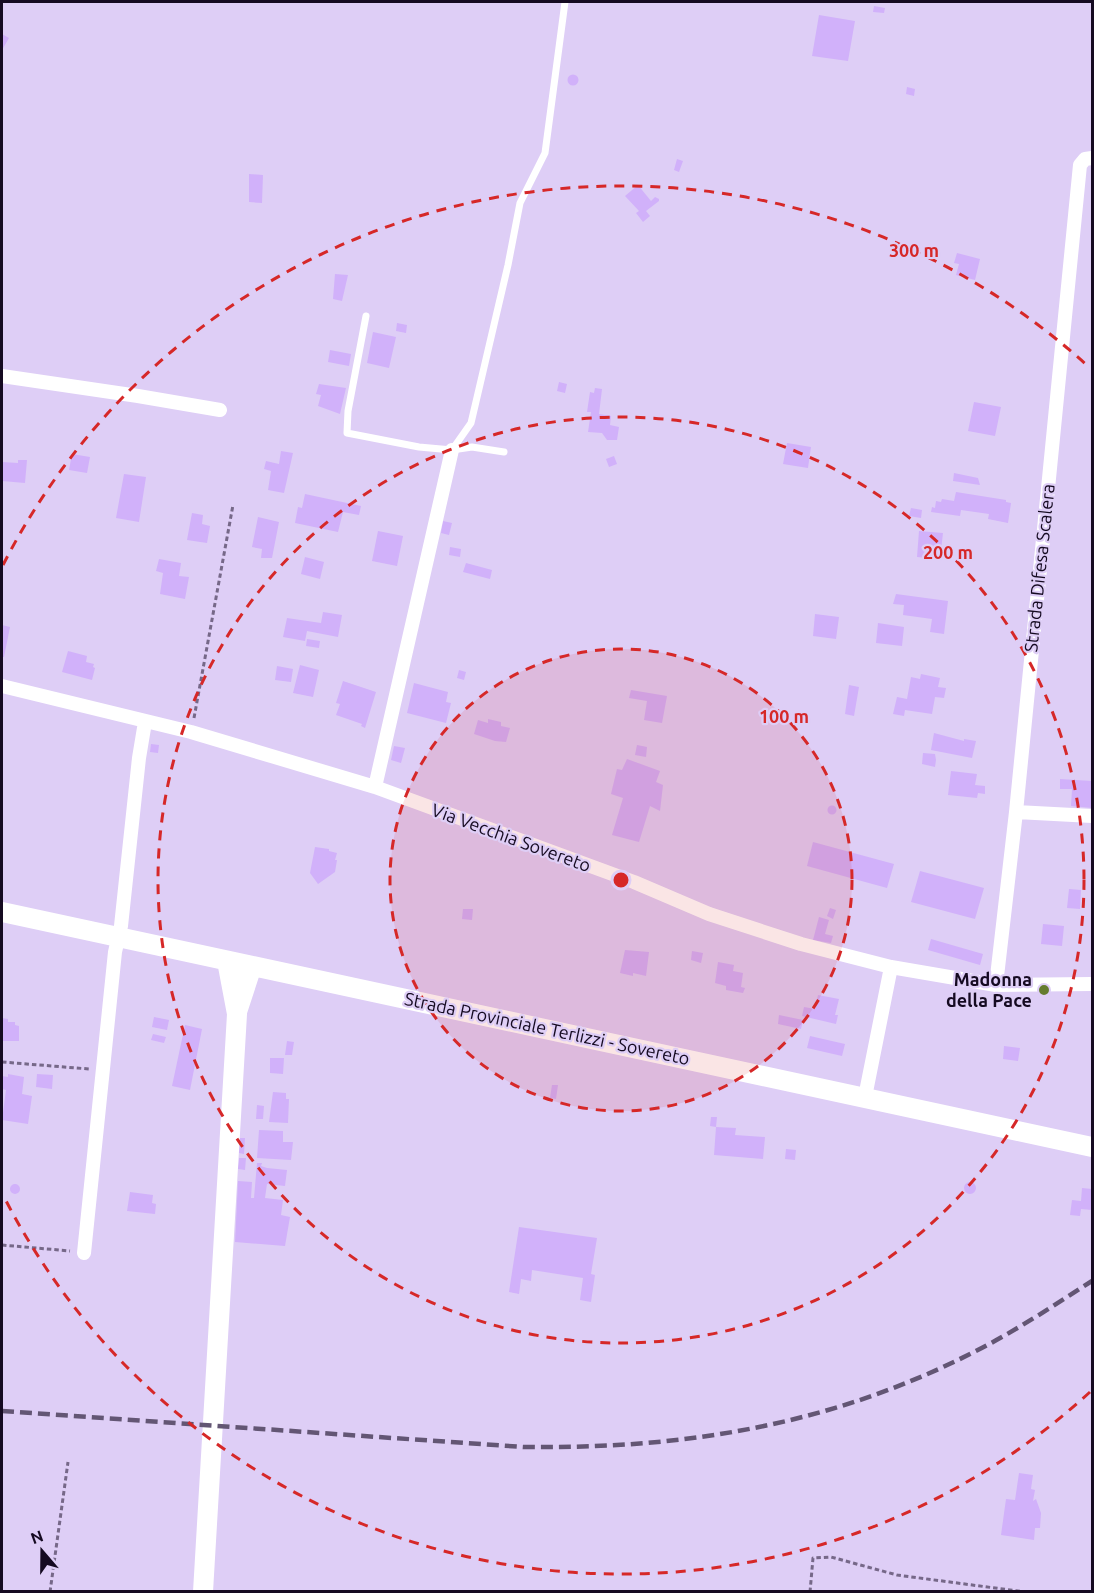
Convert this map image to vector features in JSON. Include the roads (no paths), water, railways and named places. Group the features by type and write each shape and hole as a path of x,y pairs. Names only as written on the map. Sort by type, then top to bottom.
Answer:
{"main road":[{"name":"Strada Provinciale Terlizzi - Sovereto","path":"2,912 1092,1147"},
{"path":"203,1592 237,1014 228,961"},
{"path":"237,1014 252,966"}],"street":[{"name":"Strada Difesa Scalera","path":"996,985 1016,812 1080,165 1085,159 1092,159"},
{"path":"2,376 220,410"},
{"path":"375,787 452,450"},
{"name":"Via Vecchia Sovereto","path":"2,686 191,732 375,787 634,882 709,914 801,944 891,967 996,985 1092,984"},
{"path":"84,1252 118,938 145,722"},
{"path":"1016,812 1092,816"},
{"path":"865,1097 891,967"}],"lane":[{"path":"452,450 471,423 520,203 545,153 565,2"},
{"path":"366,316 348,411 347,433 419,447 452,450 472,447 504,452"}],"railway":[{"path":"2,1411 523,1447 582,1447 697,1437 754,1428 809,1415 864,1399 918,1378 1003,1336 1092,1281"}],"place":[{"name":"Madonna della Pace","path":"1044,990"}]}
